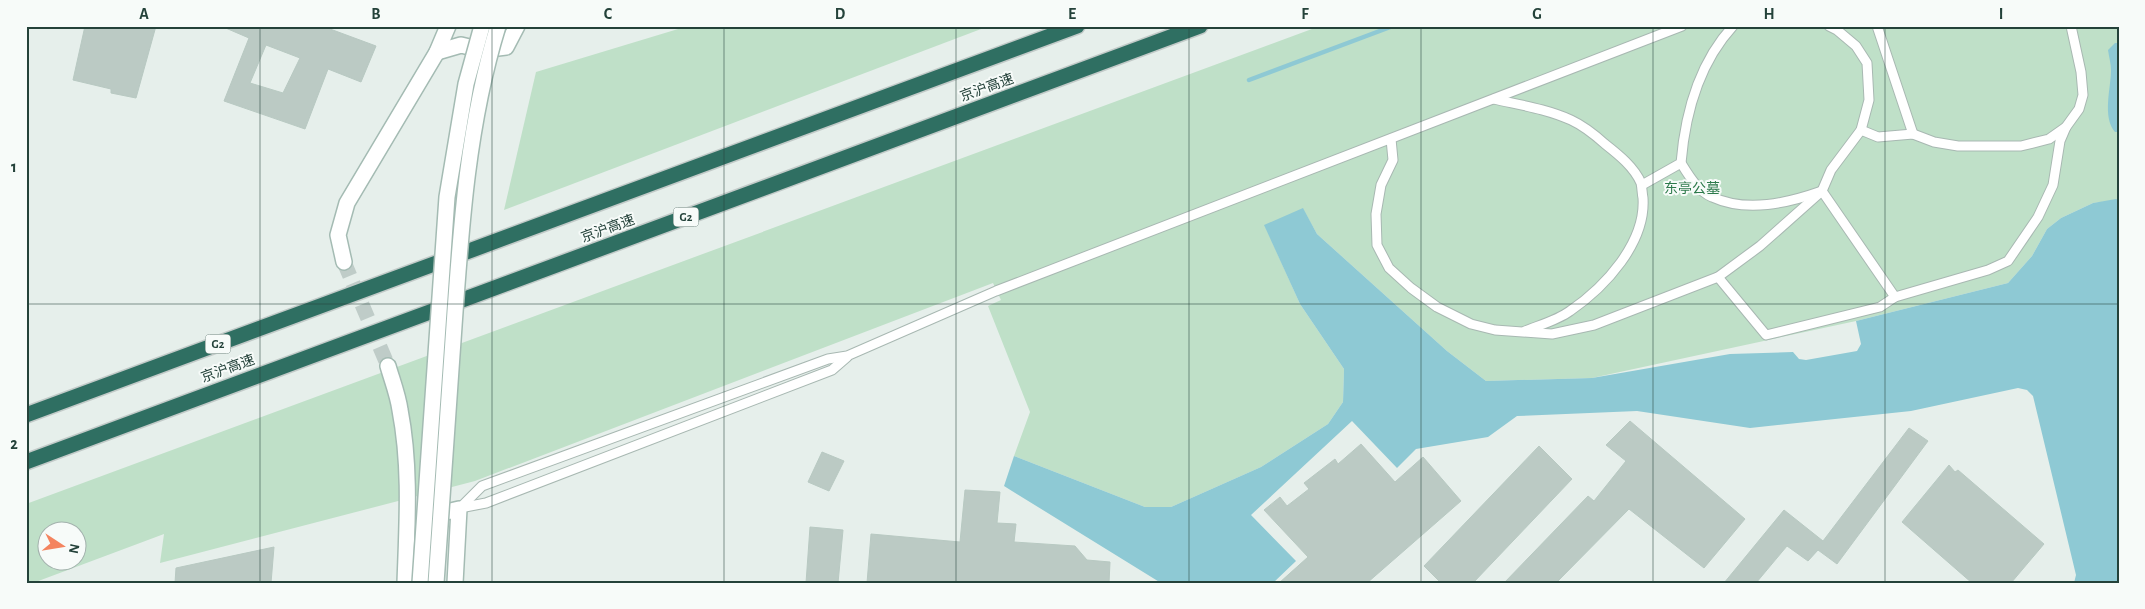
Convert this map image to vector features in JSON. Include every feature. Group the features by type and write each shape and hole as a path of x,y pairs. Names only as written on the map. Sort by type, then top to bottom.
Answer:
{"highway":[{"name":"京沪高速","path":"26,415 1077,26"},
{"name":"京沪高速","path":"26,462 1200,26"}],"main road":[{"path":"344,262 338,236 347,203 437,52 448,26"},
{"path":"420,583 447,197 466,84 482,26"},
{"path":"436,583 460,238 472,142 490,54 498,26"},
{"path":"437,52 461,45 482,50 506,47 517,26"},
{"path":"388,366 400,408 406,454 408,520 405,583"},
{"path":"408,520 459,509 455,583"}],"lane":[{"path":"459,509 482,486 828,359 847,356 996,291 1682,26"},
{"path":"1733,26 1721,39 1691,103 1683,136 1681,163 1694,183 1711,197 1737,204 1770,205 1794,201 1822,191"},
{"path":"1391,139 1393,160 1381,185 1376,214 1377,245 1389,268 1411,288 1437,307 1471,324 1495,330 1552,334 1594,325 1718,277 1760,246 1822,191 1831,170 1861,130 1869,100 1868,63 1856,46 1837,30 1828,26"},
{"path":"1877,26 1913,134"},
{"path":"1718,277 1766,334 1880,307 1895,297 1988,270 2008,261 2038,217 2053,185 2060,141 2066,127 2079,110 2083,95 2081,72 2071,26"},
{"path":"1494,99 1552,112 1572,120 1616,152 1634,171 1642,185 1644,212 1636,238 1616,268 1594,293 1569,312 1523,332"},
{"path":"1861,130 1878,137 1913,134 1934,142 1958,146 2021,146 2049,139 2066,127"},
{"path":"1642,185 1681,163"},
{"path":"1822,191 1895,297"},
{"path":"459,509 486,503 832,370 847,356"}],"green space":[{"path":"688,26 989,26 504,210 536,72"},
{"name":"东亭公墓","path":"1320,26 2119,26 2119,200 2093,203 2061,218 2047,229 2032,256 2008,283 1856,321 1592,378 1486,381 1447,351 1317,234 1303,209 1265,226 1300,304 1344,369 1343,402 1328,424 1261,467 1171,507 1145,507 1014,456 1030,412 988,306 1001,300 993,283 475,481 160,563 164,534 88,562 88,522 38,522 38,572 62,572 33,583 26,583 26,504"}],"water":[{"path":"2115,43 2119,43 2119,132 2115,132 2111,126 2108,111 2111,70 2108,50"},
{"path":"2119,200 2119,583 2074,583 2076,575 2033,396 2027,390 2018,388 1911,411 1750,428 1637,411 1517,416 1488,437 1416,449 1397,468 1352,421 1251,515 1296,561 1273,583 1161,583 1004,486 1014,456 1145,507 1171,507 1261,467 1328,424 1343,402 1344,369 1300,304 1264,225 1303,208 1317,234 1447,351 1486,381 1592,378 1730,354 1793,352 1799,359 1806,360 1857,351 1861,344 1856,321 2008,283 2032,256 2047,229 2061,218 2093,203"}],"building":[{"path":"85,26 156,26 136,98 111,93 111,89 73,80"},
{"path":"221,26 322,26 376,46 361,82 328,69 305,129 224,101 249,38","holes":["266,45 300,58 283,93 250,83"]},
{"path":"1630,421 1745,519 1704,568 1629,509 1556,583 1504,583 1588,496 1594,501 1626,461 1606,445"},
{"path":"1909,428 1928,441 1837,564 1818,550 1808,561 1787,546 1756,583 1724,583 1784,510 1823,541"},
{"path":"1361,444 1395,482 1423,457 1461,501 1367,583 1279,583 1308,557 1264,510 1280,497 1287,506 1309,489 1304,483 1335,459 1338,464"},
{"path":"1539,446 1572,479 1473,583 1441,583 1424,566"},
{"path":"822,452 844,461 829,491 808,482"},
{"path":"1949,465 1955,472 1958,470 2044,544 2011,583 1972,583 1902,522"},
{"path":"965,490 1000,492 997,523 1016,524 1014,542 1075,546 1087,560 1110,562 1109,583 867,583 871,534 960,542"},
{"path":"810,527 843,530 838,583 806,583"},
{"path":"274,547 271,583 175,583 176,568"}],"waterway":[{"path":"1249,80 1393,26"}],"tunnel":[{"path":"344,262 388,366"}]}
